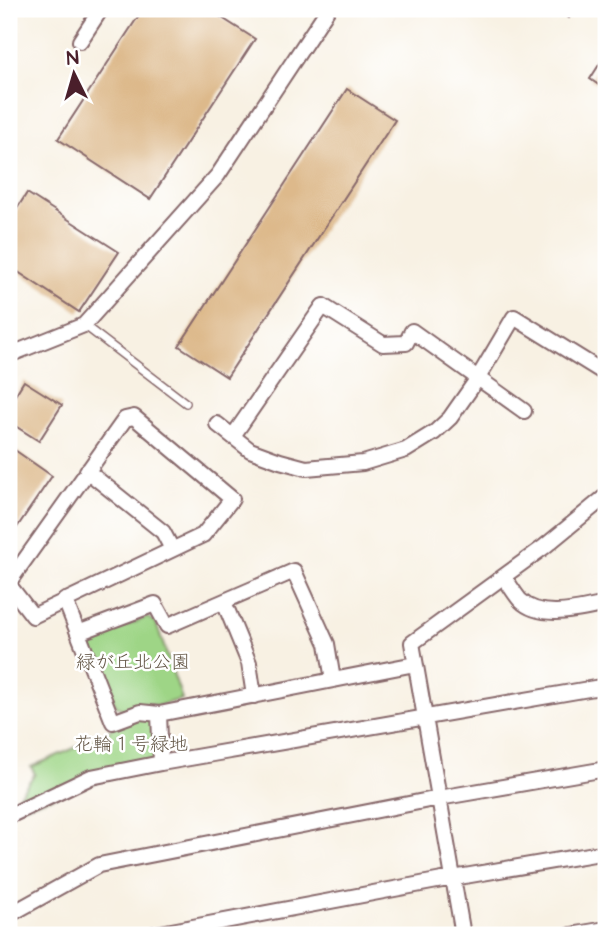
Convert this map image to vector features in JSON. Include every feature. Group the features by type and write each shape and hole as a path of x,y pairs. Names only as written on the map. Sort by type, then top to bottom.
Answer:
{"street":[{"path":"80,41 101,9"},
{"path":"9,355 84,325 218,175 322,11"},
{"path":"233,436 323,306 383,344 406,343 412,331 524,411"},
{"path":"217,424 250,450 306,468 363,463 406,450 435,432 450,418 478,378 514,317 606,373"},
{"path":"134,417 232,499 203,535 33,616 9,583 88,471 125,418 134,417"},
{"path":"88,471 163,533 172,549"},
{"path":"463,935 412,643 504,577 606,496"},
{"path":"78,633 155,604 167,626 294,571 327,644 333,680"},
{"path":"504,577 521,601 535,609 560,612 606,604"},
{"path":"65,600 113,722 140,712 159,714 415,664"},
{"path":"224,602 248,663 254,696"},
{"path":"9,816 91,777 606,686"},
{"path":"159,714 161,763"},
{"path":"9,915 99,865 439,798 606,769"},
{"path":"150,935 606,852"},
{"path":"571,935 606,929"}],"lane":[{"path":"84,325 186,403"}],"green space":[{"name":"緑が丘北公園","path":"147,617 156,623 182,699 157,706 146,703 126,711 116,706 91,648 94,640"},
{"name":"花輪１号緑地","path":"141,714 157,717 159,762 24,806 18,796 35,774 31,767 107,734 114,725"}],"building":[{"path":"143,9 208,9 255,39 150,199 58,139"},
{"path":"555,9 576,9 569,18"},
{"path":"606,54 606,90 590,79"},
{"path":"347,89 395,120 227,377 179,346"},
{"path":"27,193 119,252 79,312 9,266 9,221"},
{"path":"24,381 62,405 39,441 9,422 9,405"},
{"path":"9,446 52,476 9,539"}]}
